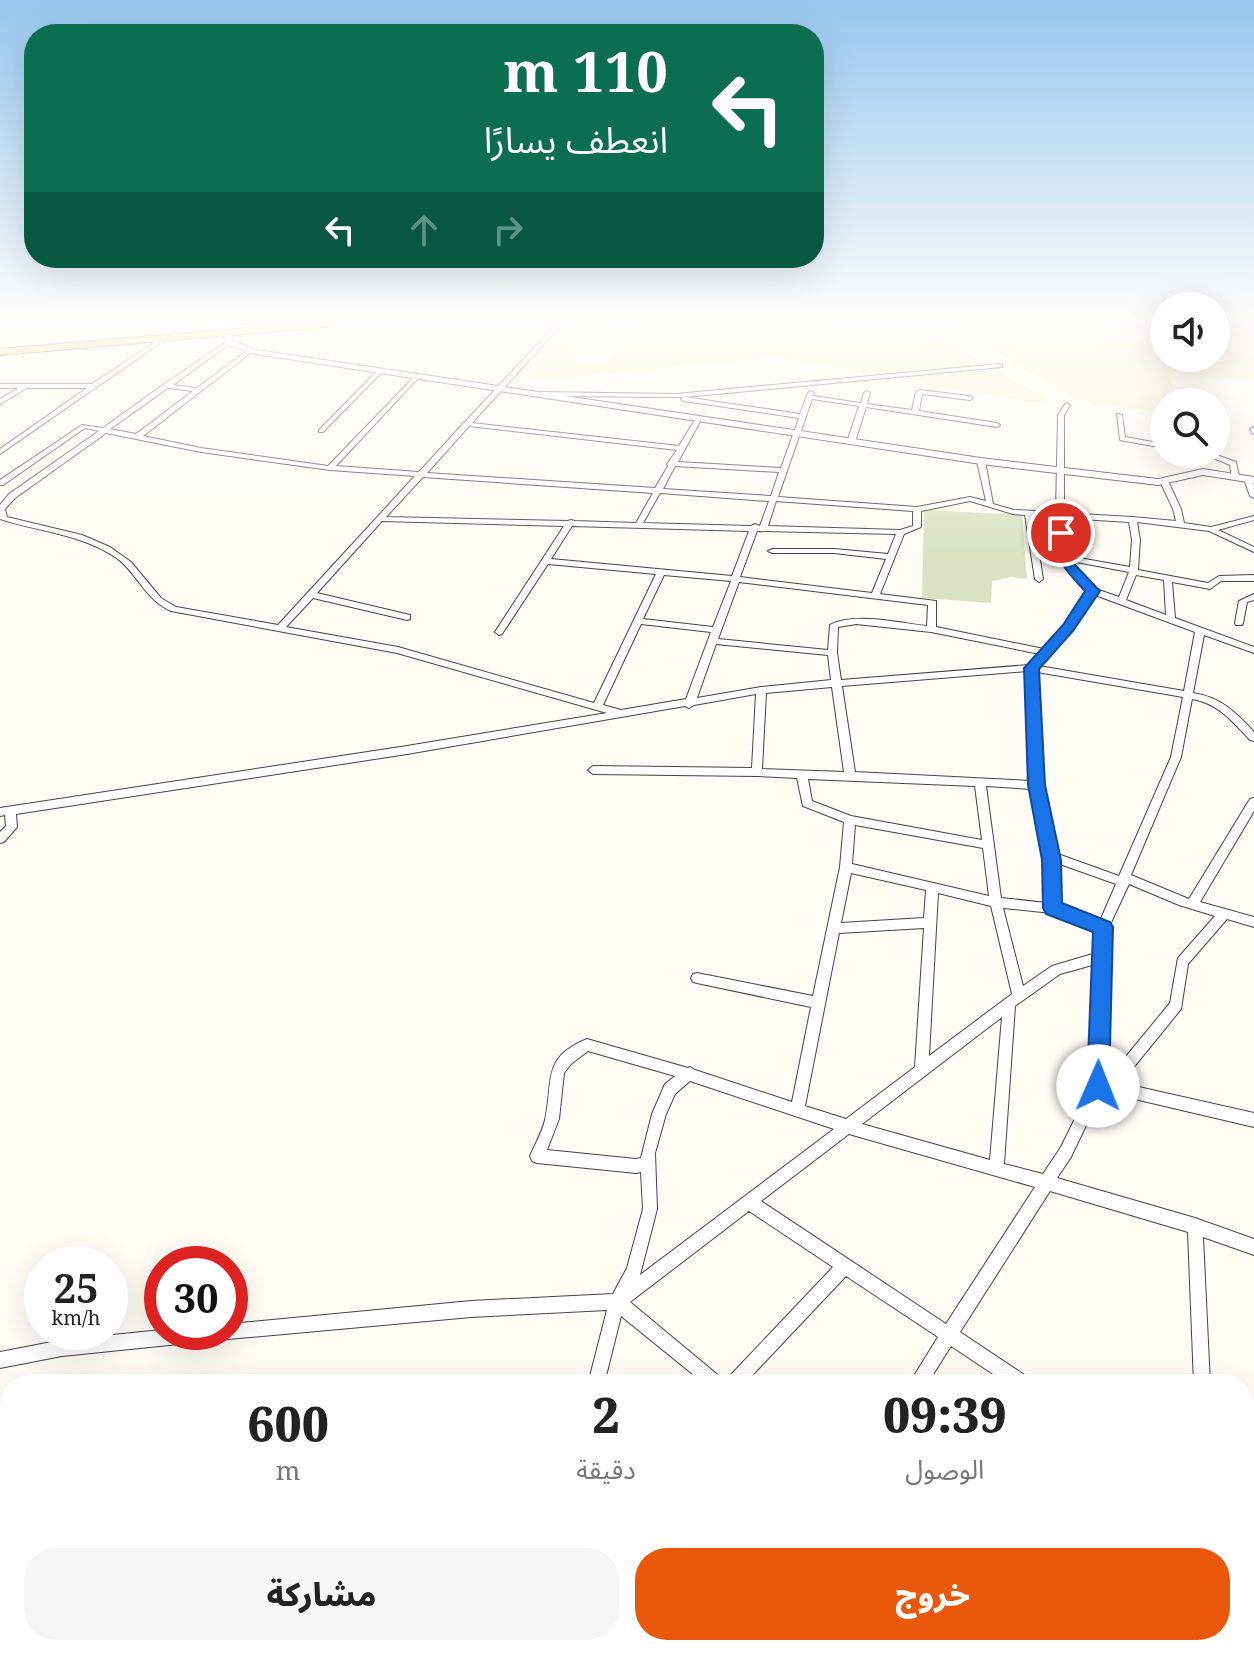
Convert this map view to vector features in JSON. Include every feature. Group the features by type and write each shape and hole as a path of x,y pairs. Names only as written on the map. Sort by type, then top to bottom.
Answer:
{"street":[{"path":"0,452 73,400"},
{"path":"145,400 12,496 1,509 3,518 84,536 122,558 161,605 398,650 621,714"},
{"path":"138,436 186,400"},
{"path":"321,431 351,400"},
{"path":"330,468 394,400"},
{"path":"281,627 489,400"},
{"path":"580,400 981,461 1164,481 1203,472 1235,476 1251,479 1254,496"},
{"path":"703,400 802,416"},
{"path":"689,705 760,526 776,497 781,470 809,400"},
{"path":"831,400 997,425"},
{"path":"851,442 865,400"},
{"path":"915,412 917,400"},
{"path":"1067,405 1061,415 1060,469 1060,514 1065,558 1093,591 1254,650"},
{"path":"1119,415 1122,439 1150,444"},
{"path":"639,524 699,418"},
{"path":"465,424 683,449"},
{"path":"0,483 84,426 201,450 330,468 422,476 659,488 917,509 970,499 1013,512 1132,519 1211,529 1254,550"},
{"path":"981,461 990,503"},
{"path":"1230,463 1235,476"},
{"path":"671,464 781,470"},
{"path":"1164,481 1180,524"},
{"path":"0,495 12,496"},
{"path":"383,519 760,526 901,532 917,527 917,509"},
{"path":"1029,513 1039,579"},
{"path":"1211,529 1254,518"},
{"path":"1121,601 1134,571 1136,529 1132,519"},
{"path":"499,632 571,522"},
{"path":"875,596 901,532"},
{"path":"772,551 834,551 891,557"},
{"path":"1065,558 1210,586 1219,579 1254,578"},
{"path":"544,561 738,579 933,603 931,629"},
{"path":"597,707 661,572"},
{"path":"1168,579 1171,620"},
{"path":"1053,908 1050,856 1037,785 1032,668 1093,591"},
{"path":"312,595 407,617"},
{"path":"1239,623 1243,601 1254,597"},
{"path":"638,621 718,630"},
{"path":"850,776 832,653 834,625 842,622 931,629 1046,652"},
{"path":"1104,1087 1103,927 1176,757 1200,631"},
{"path":"714,641 832,653"},
{"path":"0,839 12,827 5,812 689,705 761,690 837,683 1032,668 1206,698 1230,712 1254,738"},
{"path":"757,772 761,690"},
{"path":"593,770 757,772 1037,785"},
{"path":"802,775 807,803 850,820 988,845"},
{"path":"980,782 996,902 1014,1000 997,1167"},
{"path":"1192,905 1254,802"},
{"path":"797,1109 846,867 850,820"},
{"path":"1050,856 1192,905 1254,922"},
{"path":"846,867 996,902 1053,908 1103,927"},
{"path":"922,1068 932,887"},
{"path":"1239,918 1254,912"},
{"path":"923,1374 1049,1180 1104,1087 1176,1005 1182,962 1224,914"},
{"path":"833,928 931,923"},
{"path":"248,1330 471,1309 617,1302 750,1203 922,1068 1056,970 1101,957"},
{"path":"697,978 819,1003"},
{"path":"648,1163 636,1166 537,1156 553,1116 553,1086 559,1065 587,1045 690,1073 848,1126 1049,1180 1254,1247"},
{"path":"599,1374 617,1302 634,1271 650,1209 648,1163 659,1114 670,1089 690,1073"},
{"path":"1104,1087 1254,1120"},
{"path":"750,1203 1008,1374"},
{"path":"1195,1226 1202,1374"},
{"path":"742,1374 845,1266"},
{"path":"617,1302 706,1374"},
{"path":"0,1360 62,1348 144,1340"}],"shaded area":[{"path":"1081,400 1150,400 1150,411 1102,406"}],"green space":[{"path":"924,510 1022,515 1027,579 1011,577 992,581 991,603 922,598"}],"route":[{"path":"1061,533 1062,552 1069,566 1093,591 1068,628 1032,668 1037,785 1051,860 1053,908 1103,927 1098,1086"}]}
